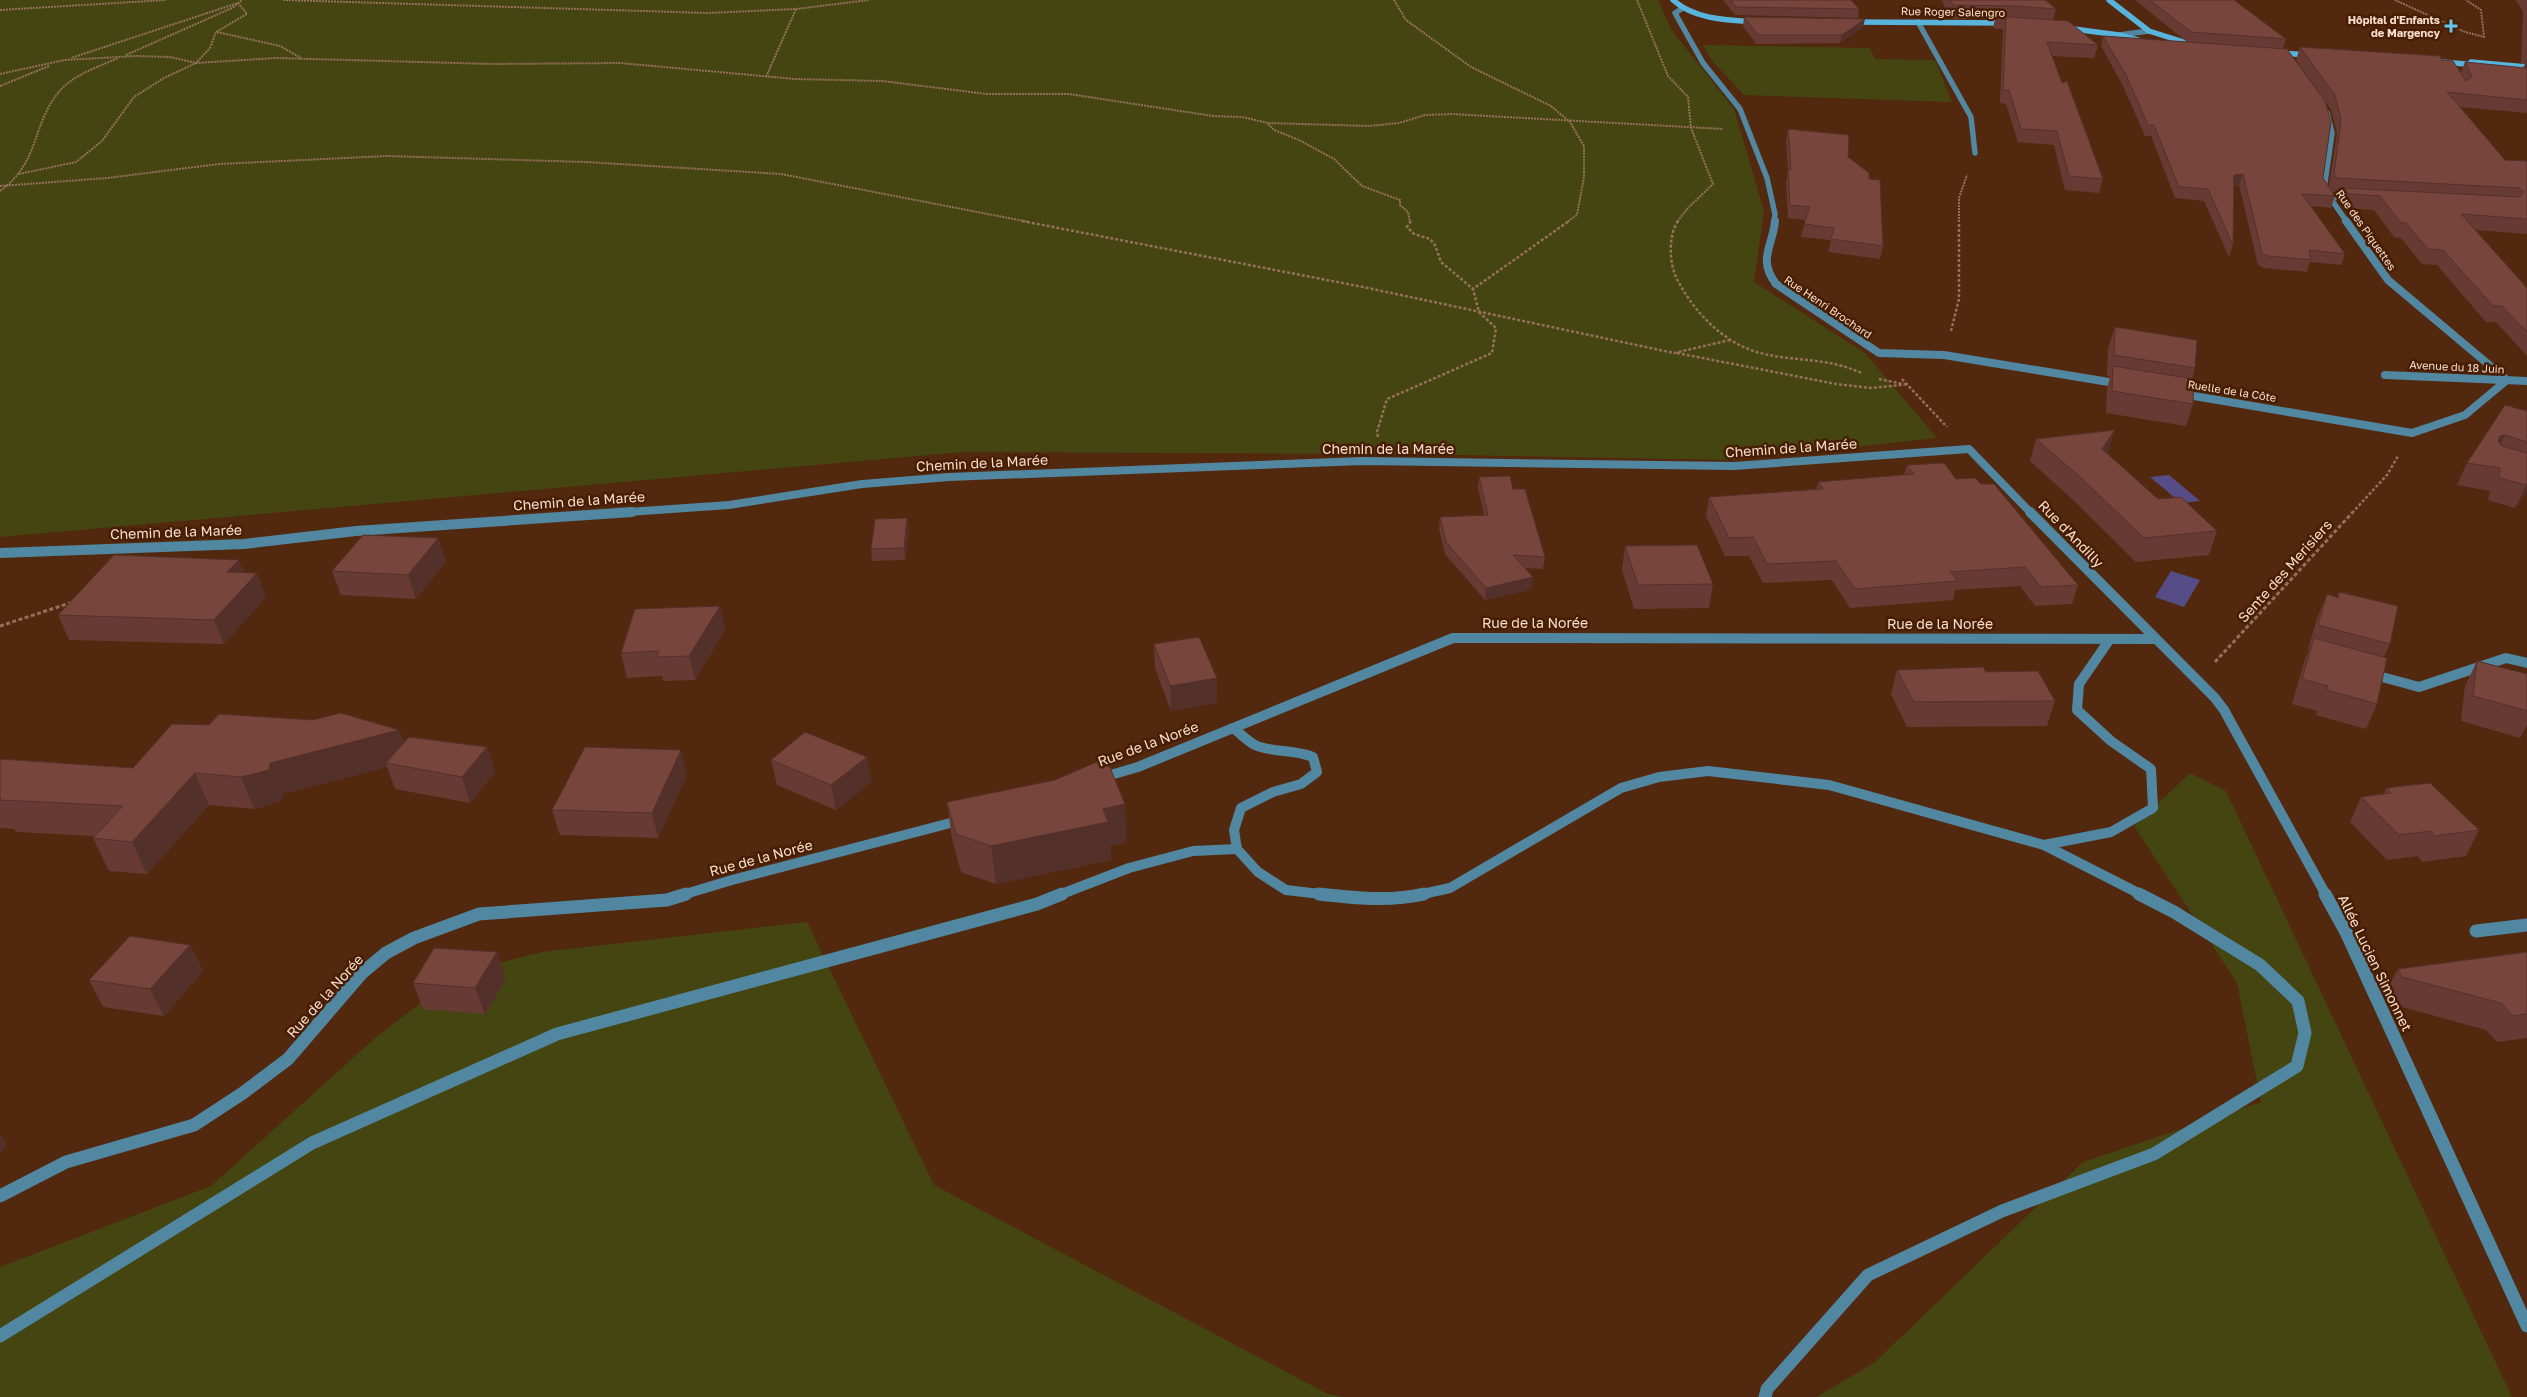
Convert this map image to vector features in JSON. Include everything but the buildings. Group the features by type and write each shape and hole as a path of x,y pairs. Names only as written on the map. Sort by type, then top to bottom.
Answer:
{"main road":[{"path":"1673,0 1683,8 1716,17 1767,23"},
{"path":"2109,0 2156,35 2197,47 2176,47"},
{"name":"Rue Roger Salengro","path":"1844,22 2013,24"},
{"path":"2057,27 2119,35 2151,43"},
{"path":"2270,52 2313,54"},
{"path":"2438,61 2527,68"}],"street":[{"name":"Rue Henri Brochard","path":"1683,8 1675,13 1703,63 1725,87 1740,109 1767,178 1775,214 1774,230 1767,252 1768,274 1776,284 1879,353 1944,355 2129,386"},
{"path":"1918,22 1971,117 1975,153"},
{"path":"2119,35 2149,31"},
{"path":"2134,39 2156,35"},
{"path":"2285,53 2290,58"},
{"path":"2448,62 2452,70"},
{"name":"Rue des Piquettes","path":"2321,102 2326,110 2332,133 2324,190 2388,280 2507,380"},
{"path":"2329,197 2358,198"},
{"name":"Avenue du 18 Juin","path":"2386,375 2527,382"},
{"name":"Ruelle de la Côte","path":"2168,392 2412,433 2465,415 2507,380"},
{"name":"Chemin de la Marée","path":"0,553 244,544 356,531 729,505 862,484 920,479 1386,462 1734,466 1968,449"},
{"name":"Rue d'Andilly","path":"1968,449 2154,639"},
{"name":"Rue de la Norée","path":"1092,781 1138,767 1453,638 2154,639"},
{"path":"2044,845 2111,832 2154,808 2151,769 2111,741 2077,710 2079,684 2110,639"},
{"name":"Allée Lucien Simonnet","path":"2154,639 2198,681 2224,710 2346,932 2527,1326"},
{"path":"2363,672 2419,687 2506,658 2527,663"},
{"path":"1233,728 1255,745 1283,751 1299,751 1313,757 1317,772 1301,784 1273,792 1241,808 1234,830 1237,849 1258,872 1286,890 1359,899 1410,897 1450,888 1621,788 1659,777 1708,771 1829,784 2044,845 2174,912 2260,966 2298,1001 2305,1034 2297,1066 2154,1154 2002,1211 1868,1275 1767,1389 1765,1397"},
{"name":"Rue de la Norée","path":"0,1196 66,1162 194,1125 243,1094 288,1059 362,973 386,952 414,938 480,914 667,900 732,880 972,817"},
{"path":"0,1336 312,1143 557,1034 1037,904 1129,868 1193,851 1237,849"},
{"path":"2476,931 2527,925"}],"path":[{"path":"0,10 166,0"},
{"path":"0,191 12,184 32,158 50,106 59,92 70,82 121,57 166,39 242,0"},
{"path":"283,0 627,9 708,14 796,9 869,0"},
{"path":"1394,0 1406,20 1470,67 1551,106 1570,122 1584,146 1584,177 1577,215 1473,289"},
{"path":"1637,0 1668,76 1688,97 1691,128 1713,184 1688,208 1673,228 1671,268 1688,300 1730,340 1760,353 1842,364 1864,374"},
{"path":"2395,0 2465,32 2484,37 2481,10 2466,0"},
{"path":"19,174 76,162 102,141 134,97 164,78 196,63 210,48 216,32 246,14 238,3"},
{"path":"0,86 65,60 238,3"},
{"path":"766,77 796,9"},
{"path":"216,32 280,46 301,58"},
{"path":"0,74 65,60 121,57 170,57 196,63 301,58 493,64 568,62 660,65 795,80 882,81 987,94 1094,97 1123,104 1213,116 1242,117 1268,123 1369,126 1399,123 1425,115 1452,114 1748,131"},
{"path":"1268,123 1274,130 1334,159 1362,186 1400,200 1400,205 1408,212 1411,220 1408,227 1414,234 1430,239 1435,245 1441,262 1473,289 1479,312 1496,328 1492,353 1387,399 1377,432 1386,462"},
{"path":"1950,336 1960,299 1959,198 1975,153"},
{"path":"0,186 107,178 219,164 387,156 586,162 781,174 969,209 1479,312 1574,334 1836,384 1871,388 1908,385"},
{"path":"1674,353 1730,340"},
{"path":"1871,378 1908,385 1968,449"},
{"name":"Sente des Merisiers","path":"2198,681 2387,475"},
{"path":"0,626 74,601"}],"shaded area":[{"path":"0,0 1658,0 1671,29 1734,109 1764,211 1754,282 1865,353 1937,438 1734,460 1399,454 963,452 0,537"},
{"path":"1703,45 1870,48 1875,59 1935,60 1952,102 1744,95 1712,61"},
{"path":"2169,475 2200,501 2181,503 2150,477"},
{"path":"2171,571 2200,580 2184,607 2155,597"},
{"path":"2190,773 2226,791 2512,1397 1816,1397 1874,1363 2083,1162 2261,1102 2237,983 2134,826"},
{"path":"807,922 934,1185 1326,1393 1343,1397 0,1397 0,1267 211,1186 374,1039 459,973 542,952"}],"place":[{"name":"Hôpital d'Enfants de Margency","path":"2451,26"}]}
